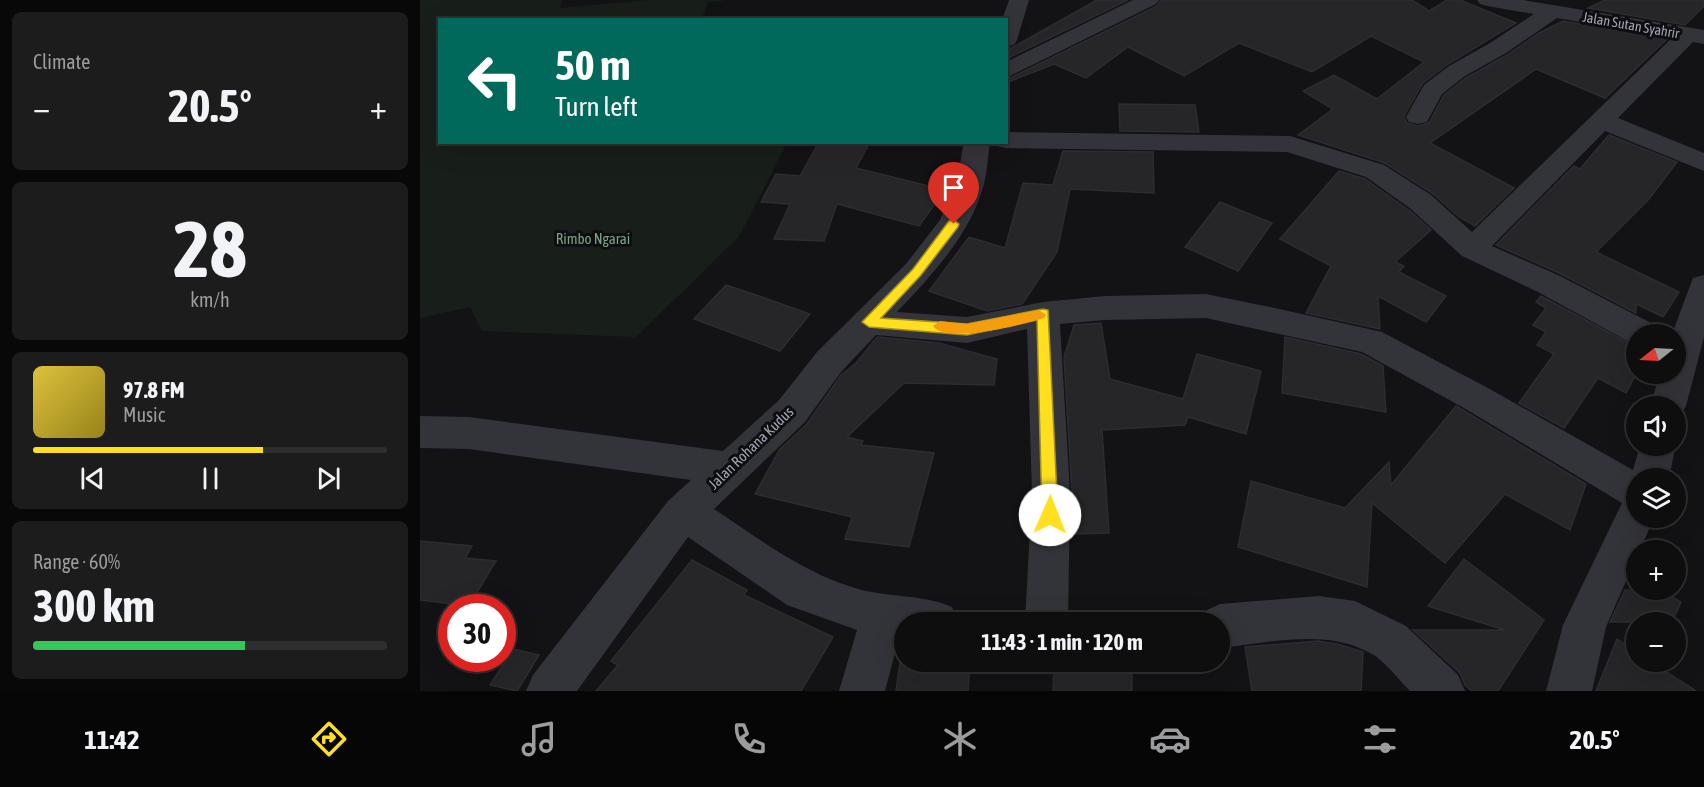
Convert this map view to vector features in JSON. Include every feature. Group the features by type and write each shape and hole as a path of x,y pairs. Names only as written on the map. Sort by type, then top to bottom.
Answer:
{"street":[{"path":"1008,34 1019,0"},
{"path":"1008,70 1149,0"},
{"name":"Jalan Sutan Syahrir","path":"1487,0 1696,35"},
{"path":"1418,117 1432,90 1457,71 1498,48 1552,12"},
{"path":"1472,249 1601,120 1696,35"},
{"path":"1601,120 1704,162"},
{"path":"1008,140 1290,144 1375,171 1421,202 1472,249 1549,284 1626,325"},
{"name":"Jalan Rohana Kudus","path":"549,691 682,514 792,411 829,362 917,272 954,224 970,185 977,144"},
{"path":"1686,334 1704,286"},
{"path":"869,322 967,330 1043,314 1106,308 1206,306 1370,341 1467,393 1626,485"},
{"path":"1043,314 1051,493 1047,612"},
{"path":"420,432 469,433 729,469"},
{"path":"682,514 690,516 802,591 863,611 894,616"},
{"path":"1569,691 1585,625 1630,528"},
{"path":"862,691 883,615"},
{"path":"1230,625 1319,617 1355,623 1392,641 1442,691"}],"green space":[{"name":"Rimbo Ngarai","path":"420,0 562,0 560,8 648,0 728,0 708,2 702,18 438,18 438,144 786,144 739,237 636,337 482,331 470,307 420,318"}],"building":[{"path":"1097,0 1128,0 1008,58 1008,50"},
{"path":"1161,0 1412,0 1429,11 1447,0 1460,0 1516,23 1448,64 1423,83 1404,116 1407,123 1418,126 1429,123 1444,95 1466,78 1507,55 1539,33 1563,21 1667,39 1605,98 1536,69 1430,143 1514,188 1475,226 1459,217 1432,193 1385,163 1298,135 1333,109 1303,91 1334,75 1377,99 1424,62 1371,36 1312,72 1239,43 1184,76 1128,47 1086,78 1054,64 1008,82 1008,79 1157,6"},
{"path":"1605,0 1704,0 1704,6 1685,25 1588,8"},
{"path":"1119,104 1195,105 1199,132 1120,131"},
{"path":"1609,135 1677,162 1649,199 1596,252 1679,292 1663,317 1636,304 1636,313 1561,274 1496,245 1574,166 1580,169"},
{"path":"818,144 869,144 856,168 945,190 919,226 837,204 824,241 774,239 790,204 761,202 776,174 800,176"},
{"path":"1063,151 1153,152 1154,193 1070,189 1057,252 1022,304 987,311 929,291 969,237 1005,248 1023,183 1053,185"},
{"path":"1339,171 1365,179 1410,211 1431,230 1395,262 1404,266 1399,272 1446,296 1426,322 1378,296 1380,329 1306,313 1331,266 1280,239"},
{"path":"1220,202 1272,223 1238,271 1185,247"},
{"path":"726,285 810,314 780,351 694,319"},
{"path":"1541,296 1626,342 1626,384 1631,384 1626,393 1598,378 1564,428 1519,403 1554,354 1537,345 1546,332 1533,325 1546,308 1536,302"},
{"path":"1101,323 1110,379 1183,399 1197,354 1261,371 1246,434 1188,417 1185,425 1102,430 1109,533 1072,534 1072,493 1064,357 1074,325"},
{"path":"877,337 939,343 997,359 994,385 904,383 847,437 863,441 861,445 934,453 909,547 845,539 852,517 755,494 780,449 807,424 841,375 856,363"},
{"path":"1285,337 1361,354 1383,366 1386,412 1282,393"},
{"path":"1456,406 1586,484 1570,530 1505,494 1445,563 1372,503 1367,587 1238,547 1251,481 1345,508 1389,462 1391,485"},
{"path":"420,541 472,546 465,558 496,561 476,594 438,594 438,602 420,600"},
{"path":"1464,559 1544,620 1498,691 1472,691 1465,685 1460,673 1413,630 1505,630 1428,606"},
{"path":"692,560 747,590 744,595 833,637 801,691 596,691 618,665 611,661"},
{"path":"1625,590 1626,600 1678,600 1681,602 1676,612 1626,612 1626,622 1610,622"},
{"path":"1617,639 1626,645 1626,672 1667,672 1696,691 1596,691"},
{"path":"1318,641 1363,652 1361,691 1252,691 1245,647"},
{"path":"516,650 539,655 517,691 490,685 498,672 516,672"},
{"path":"899,672 969,672 968,691 896,691"},
{"path":"1054,672 1132,672 1132,691 1053,691"}],"slow traffic":[{"path":"940,326 967,330 1039,315"}],"route":[{"path":"954,224 917,272 869,322 944,326 967,330 1043,314 1050,515"}]}
